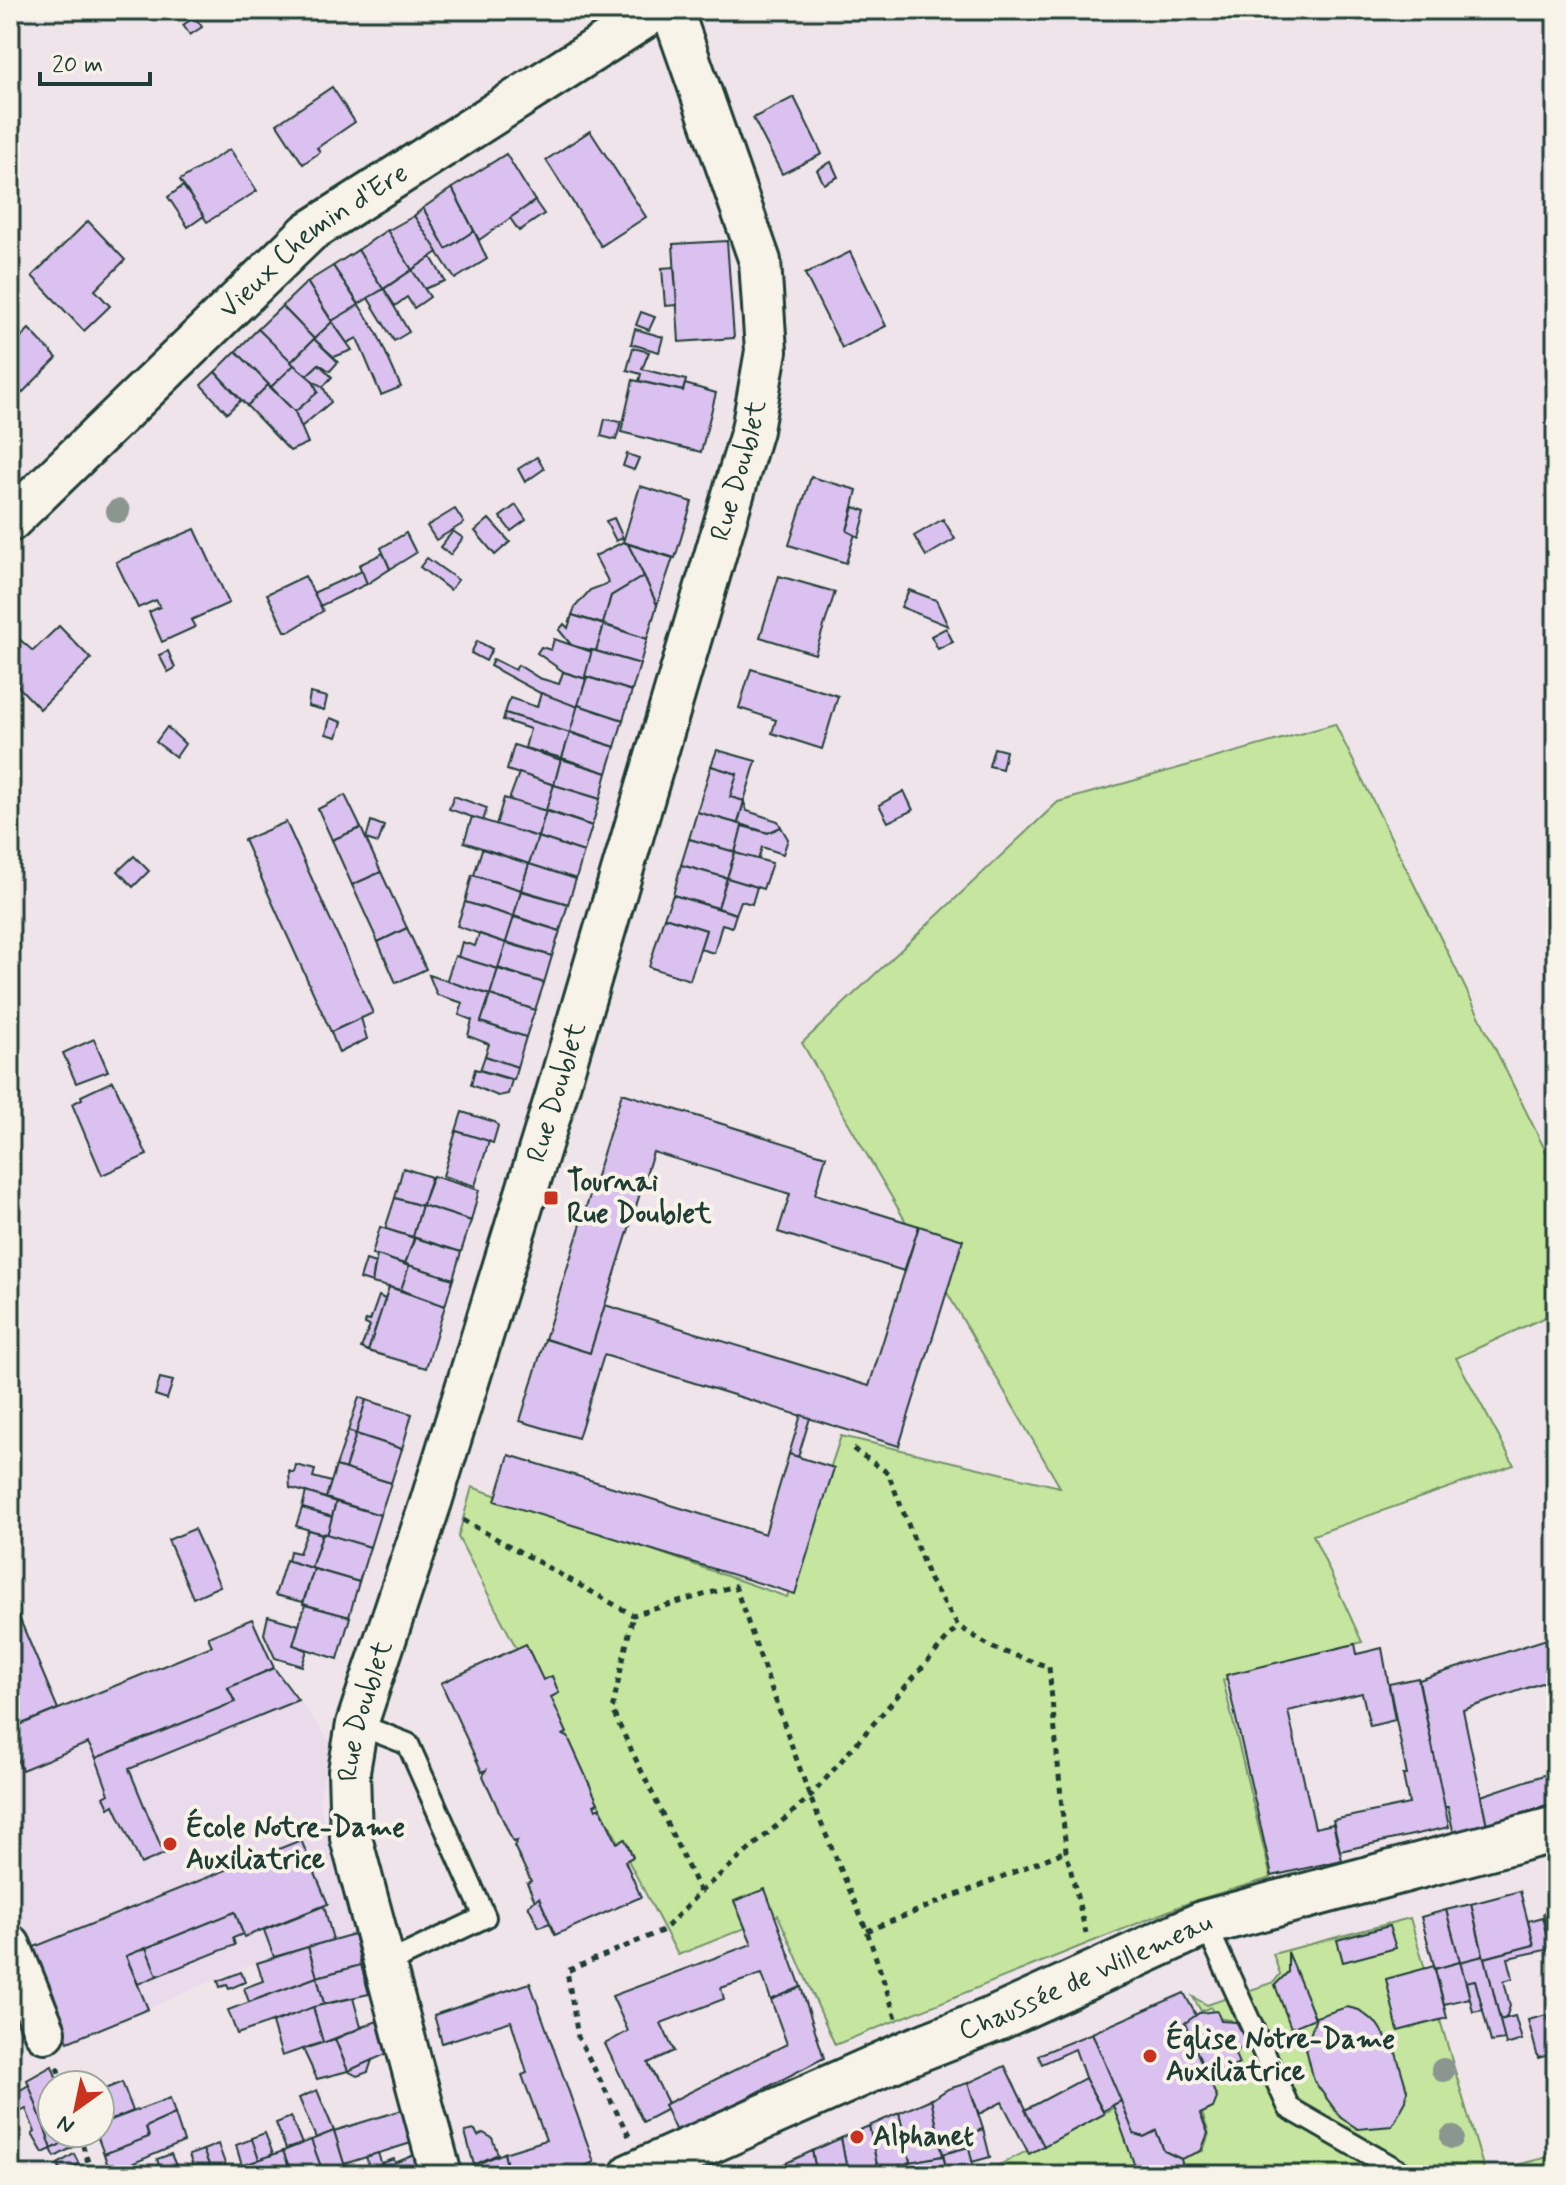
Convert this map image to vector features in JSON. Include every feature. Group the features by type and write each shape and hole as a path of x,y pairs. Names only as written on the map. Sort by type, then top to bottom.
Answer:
{"street":[{"name":"Vieux Chemin d'Ere","path":"10,521 309,232 657,10"},
{"name":"Rue Doublet","path":"441,2175 351,1838 349,1771 357,1724 431,1502 556,1096 747,445 766,351 760,261 672,10"},
{"name":"Chaussée de Willemeau","path":"639,2172 908,2053 997,2018 1205,1923 1556,1829"},
{"path":"10,1946 45,2032"}],"lane":[{"path":"357,1724 408,1744 485,1917 384,1965"},
{"path":"1205,1923 1289,2108 1406,2175"}],"path":[{"path":"10,1060 20,1056"},
{"path":"853,1449 888,1473 930,1580 958,1626 993,1648 1049,1667 1066,1851 1095,1973"},
{"path":"431,1502 633,1615 735,1586 810,1797 867,1931 908,2053"},
{"path":"633,1615 612,1710 700,1892"},
{"path":"639,2172 578,2037 567,1971 664,1930 700,1892 810,1797 958,1626"},
{"path":"867,1931 1066,1851"},
{"path":"84,2149 92,2175"}],"shaded area":[{"name":"École Notre-Dame Auxiliatrice","path":"252,1619 274,1668 331,1743 319,1802 354,1934 257,1962 68,2042 10,1885 10,1728 213,1647 209,1636"}],"green space":[{"path":"1335,724 1556,1172 1556,1312 1456,1358 1514,1465 1313,1535 1362,1642 1223,1680 1271,1878 1193,1901 835,2045 778,1915 678,1955 458,1537 472,1487 787,1597 841,1436 1060,1487 802,1043 1058,802"},
{"path":"1410,1918 1485,2173 1556,2155 1556,2175 993,2175 991,2169 1119,2105 1181,2157 1203,2151 1209,2134 1201,2110 1206,2079 1233,2070 1229,2052 1236,2029 1231,2020 1214,2018 1211,2007 1201,2011 1193,1997 1207,2005 1274,1982 1280,1974 1273,1954"}],"building":[{"path":"195,17 202,27 190,35 183,25"},
{"path":"332,87 355,122 317,148 320,152 303,164 277,124"},
{"path":"794,97 822,154 782,174 753,118"},
{"path":"590,131 646,217 601,246 546,160"},
{"path":"230,149 257,191 207,222 180,180"},
{"path":"506,154 535,201 479,240 452,188"},
{"path":"831,162 838,177 824,184 817,170"},
{"path":"183,186 204,216 188,227 168,197"},
{"path":"452,188 474,231 446,249 423,208"},
{"path":"535,201 544,214 519,231 510,218"},
{"path":"423,208 446,249 474,231 487,259 455,279 414,216"},
{"path":"414,216 438,252 412,270 387,231"},
{"path":"88,221 125,260 95,290 110,306 84,331 32,276"},
{"path":"387,230 412,270 383,289 358,250"},
{"path":"727,241 734,338 679,342 673,244"},
{"path":"358,250 383,289 359,304 333,266"},
{"path":"850,252 886,326 842,348 805,274"},
{"path":"431,257 445,281 424,289 412,270"},
{"path":"333,266 359,305 332,321 307,282"},
{"path":"674,267 677,305 665,306 662,268"},
{"path":"412,270 430,297 414,308 407,297 395,306 384,289"},
{"path":"307,282 332,322 314,339 282,306"},
{"path":"384,289 409,332 394,341 368,298"},
{"path":"359,305 377,333 401,387 381,395 357,338 347,343 332,321"},
{"path":"282,306 314,339 291,362 258,329"},
{"path":"641,312 655,317 649,330 636,325"},
{"path":"332,322 352,350 334,357 314,339"},
{"path":"29,329 57,358 18,397 10,389 10,342 13,345"},
{"path":"258,329 295,365 271,387 236,351"},
{"path":"635,329 663,337 659,352 631,344"},
{"path":"314,339 338,362 330,371 319,364 305,377 291,362"},
{"path":"633,348 649,352 642,369 686,380 683,391 639,381 641,374 627,370"},
{"path":"236,351 271,387 268,385 247,406 215,372"},
{"path":"319,364 332,377 323,387 305,377"},
{"path":"294,365 313,381 318,392 295,412 271,387"},
{"path":"215,372 241,400 227,413 201,385"},
{"path":"633,380 683,391 685,384 716,393 701,452 621,432"},
{"path":"313,381 323,387 331,402 301,427 295,412 318,392"},
{"path":"268,385 295,412 308,443 290,451 247,406"},
{"path":"605,419 621,422 616,440 601,436"},
{"path":"627,454 639,458 634,470 623,466"},
{"path":"537,457 544,469 525,482 518,469"},
{"path":"811,477 857,490 847,531 855,534 846,563 789,545"},
{"path":"640,486 692,502 675,558 623,542"},
{"path":"516,505 526,520 511,531 500,517"},
{"path":"854,507 866,511 859,537 847,531"},
{"path":"455,509 464,523 436,540 427,526"},
{"path":"614,518 623,538 616,541 606,521"},
{"path":"489,519 510,542 495,555 475,531"},
{"path":"943,519 955,539 926,556 914,536"},
{"path":"195,529 229,603 191,620 195,627 162,642 149,612 160,607 156,600 138,608 116,562"},
{"path":"453,531 463,538 450,555 440,547"},
{"path":"406,533 416,553 390,569 381,548"},
{"path":"623,542 628,544 644,576 611,596 603,624 572,615 590,590 609,583 595,556"},
{"path":"628,544 673,558 657,605 644,576"},
{"path":"383,553 390,569 367,584 359,565"},
{"path":"427,558 458,580 450,590 420,567"},
{"path":"362,571 367,584 320,606 313,593"},
{"path":"305,576 323,611 285,631 267,594"},
{"path":"644,576 657,605 647,639 603,624 611,596"},
{"path":"779,576 835,592 815,654 760,637"},
{"path":"909,590 936,600 948,626 901,607"},
{"path":"572,615 604,625 596,651 572,646 559,630 564,624 568,628"},
{"path":"604,625 647,639 640,664 596,651"},
{"path":"59,626 91,659 40,709 10,678 10,631 33,651"},
{"path":"946,628 953,642 938,649 931,636"},
{"path":"554,639 592,652 586,679 564,672 537,653 541,647 551,650"},
{"path":"477,641 492,649 486,661 471,653"},
{"path":"592,650 640,664 632,691 585,676"},
{"path":"168,651 175,668 168,672 159,655"},
{"path":"493,659 515,670 518,665 539,678 559,684 563,672 586,679 578,707 553,700 490,666"},
{"path":"751,669 838,696 822,749 772,733 776,720 739,708"},
{"path":"587,677 632,691 623,720 578,705"},
{"path":"310,693 327,697 324,710 308,706"},
{"path":"541,693 578,707 570,733 505,713 510,698 537,707"},
{"path":"578,705 623,720 615,747 570,732"},
{"path":"505,713 570,733 562,758 525,748 530,729 503,720"},
{"path":"330,718 342,722 337,737 326,734"},
{"path":"167,727 185,744 176,757 156,742"},
{"path":"570,733 615,747 607,773 562,758"},
{"path":"514,745 561,760 554,785 507,770"},
{"path":"994,748 1006,751 1002,769 989,766"},
{"path":"717,750 756,761 744,801 730,797 737,774 711,766"},
{"path":"561,759 607,773 600,799 554,785"},
{"path":"711,766 737,774 730,797 744,801 738,823 743,825 697,812"},
{"path":"519,773 554,785 546,811 509,800"},
{"path":"554,785 600,799 592,826 546,810"},
{"path":"904,791 913,810 888,822 879,805"},
{"path":"345,795 361,828 332,840 318,809"},
{"path":"454,796 487,808 483,821 449,809"},
{"path":"504,798 546,811 538,837 496,825"},
{"path":"744,802 747,811 778,821 781,827 768,833 738,823"},
{"path":"546,811 592,826 584,852 538,837"},
{"path":"697,812 743,825 735,852 689,839"},
{"path":"472,817 538,837 529,864 464,842"},
{"path":"371,821 384,826 378,843 366,839"},
{"path":"286,822 373,1013 331,1032 244,840"},
{"path":"742,826 768,833 781,827 788,839 783,854 762,847 758,860 735,853"},
{"path":"361,828 381,872 352,885 332,840"},
{"path":"538,837 584,852 576,879 529,864"},
{"path":"689,839 735,852 727,878 681,865"},
{"path":"482,849 529,864 521,890 474,875"},
{"path":"735,853 772,863 763,889 727,878"},
{"path":"134,856 149,871 133,887 118,871"},
{"path":"529,864 576,879 568,904 521,890"},
{"path":"681,865 727,878 718,908 673,895"},
{"path":"381,872 407,928 378,942 352,885"},
{"path":"472,875 521,890 514,917 465,902"},
{"path":"727,878 757,887 752,904 741,901 736,914 718,908"},
{"path":"521,891 568,904 560,931 514,916"},
{"path":"673,895 736,914 732,927 722,924 714,953 700,949 706,930 664,917"},
{"path":"465,902 514,917 506,943 457,926"},
{"path":"514,917 560,931 552,956 506,942"},
{"path":"664,917 706,930 690,980 649,967"},
{"path":"407,928 426,969 396,983 378,942"},
{"path":"479,934 506,943 498,969 458,957 462,942 475,946"},
{"path":"506,943 552,956 544,983 498,968"},
{"path":"455,956 498,969 490,995 446,982"},
{"path":"498,969 544,983 535,1010 490,995"},
{"path":"429,975 490,995 481,1022 526,1037 517,1067 485,1056 489,1044 468,1036 472,1020 459,1015 463,1003 437,995"},
{"path":"490,995 535,1010 526,1037 481,1022"},
{"path":"361,1018 367,1039 339,1053 331,1032"},
{"path":"94,1039 108,1071 76,1083 63,1053"},
{"path":"485,1056 517,1067 514,1080 480,1070"},
{"path":"475,1069 512,1080 508,1094 498,1096 471,1085"},
{"path":"113,1081 147,1155 102,1175 72,1104 82,1099 81,1096"},
{"path":"622,1093 826,1156 815,1194 919,1226 904,1271 778,1232 790,1194 653,1152 590,1353 545,1339"},
{"path":"462,1112 495,1122 498,1126 493,1143 456,1131"},
{"path":"456,1131 489,1141 475,1186 443,1176"},
{"path":"403,1168 431,1177 422,1206 395,1198"},
{"path":"433,1176 479,1190 471,1221 422,1205"},
{"path":"395,1198 422,1206 413,1237 385,1229"},
{"path":"422,1205 471,1221 461,1252 413,1237"},
{"path":"919,1226 963,1240 899,1446 604,1355 578,1438 520,1421 545,1339 590,1353 605,1305 869,1386"},
{"path":"380,1227 414,1238 405,1264 372,1254"},
{"path":"415,1238 461,1252 453,1279 405,1264"},
{"path":"377,1255 409,1266 401,1290 372,1283"},
{"path":"366,1260 375,1263 372,1283 360,1279"},
{"path":"405,1264 453,1279 445,1306 401,1290 409,1266"},
{"path":"389,1287 445,1306 426,1368 368,1351"},
{"path":"379,1296 385,1299 368,1351 361,1348 370,1326 365,1324 366,1320 370,1321"},
{"path":"160,1378 173,1381 167,1399 155,1395"},
{"path":"359,1397 366,1400 356,1434 348,1431"},
{"path":"366,1400 412,1414 402,1449 356,1434"},
{"path":"801,1415 810,1418 798,1457 789,1454"},
{"path":"348,1431 356,1434 345,1469 336,1466"},
{"path":"356,1434 402,1449 391,1483 345,1469"},
{"path":"789,1454 834,1468 795,1594 495,1501 509,1455 765,1534"},
{"path":"296,1465 315,1470 313,1477 331,1482 326,1498 290,1488 289,1471 294,1473"},
{"path":"336,1466 391,1483 380,1515 326,1498"},
{"path":"306,1492 336,1502 332,1517 302,1508"},
{"path":"336,1502 380,1515 370,1547 327,1535"},
{"path":"302,1508 332,1517 327,1535 296,1526"},
{"path":"194,1529 220,1586 193,1598 168,1540"},
{"path":"308,1530 322,1534 311,1568 288,1561 290,1551 299,1553"},
{"path":"323,1533 370,1547 359,1582 311,1568"},
{"path":"286,1560 314,1569 303,1602 275,1595"},
{"path":"314,1569 359,1582 349,1617 303,1604"},
{"path":"305,1605 350,1617 338,1659 293,1645"},
{"path":"18,1615 58,1709 10,1729 10,1619"},
{"path":"268,1616 299,1625 293,1645 307,1650 302,1666 275,1658 264,1634"},
{"path":"252,1619 274,1668 228,1688 235,1702 96,1758 88,1743 22,1770 10,1744 10,1729 212,1646 208,1637"},
{"path":"1556,1636 1556,1678 1463,1710 1487,1825 1454,1835 1448,1807 1444,1807 1419,1680"},
{"path":"526,1644 543,1680 552,1676 559,1693 551,1697 567,1733 563,1735 568,1737 598,1803 594,1805 596,1809 600,1807 617,1843 625,1839 633,1857 625,1861 641,1897 555,1935 539,1898 535,1901 527,1883 531,1881 514,1846 517,1841 513,1842 483,1776 486,1770 482,1772 441,1683"},
{"path":"1355,1644 1357,1654 1382,1648 1395,1720 1370,1726 1362,1693 1288,1711 1315,1828 1333,1824 1342,1860 1272,1876 1226,1675"},
{"path":"274,1668 298,1700 129,1769 164,1854 141,1864 114,1805 109,1808 104,1797 109,1794 96,1758 235,1702 228,1688"},
{"path":"1418,1678 1449,1827 1340,1851 1333,1820 1409,1804 1403,1775 1407,1775 1389,1684"},
{"path":"1556,1771 1556,1803 1487,1825 1481,1796"},
{"path":"301,1840 328,1904 244,1937 235,1912 126,1956 148,2009 68,2042 34,1947"},
{"path":"765,1889 801,1987 771,2000 762,1974 721,1988 724,1999 661,2023 674,2051 648,2063 668,2103 664,2105 666,2110 643,2122 605,2044 628,2031 612,1996 752,1944 734,1901"},
{"path":"1520,1891 1534,1945 1484,1958 1471,1904"},
{"path":"539,1898 550,1923 539,1927 528,1905"},
{"path":"1471,1904 1483,1956 1460,1962 1446,1910"},
{"path":"324,1906 333,1940 274,1957 264,1930"},
{"path":"1446,1910 1460,1962 1435,1969 1421,1917"},
{"path":"1556,1910 1556,1967 1543,1913"},
{"path":"235,1912 243,1934 233,1938 235,1945 157,1976 146,1948"},
{"path":"1542,1917 1550,1949 1508,1958 1513,1978 1504,1981 1510,2006 1506,2018 1500,2020 1485,1958 1534,1945 1528,1921"},
{"path":"1389,1926 1396,1948 1343,1962 1337,1940"},
{"path":"354,1934 361,1965 317,1977 308,1947"},
{"path":"308,1947 317,1977 249,2002 244,1988 263,1981 257,1963"},
{"path":"146,1948 157,1976 138,1984 126,1956"},
{"path":"1288,1952 1315,2018 1291,2028 1275,1985 1288,1972"},
{"path":"1483,1956 1505,2040 1491,2042 1475,1980 1466,1983 1460,1962"},
{"path":"1460,1962 1470,1998 1444,2004 1435,1969"},
{"path":"361,1965 369,1994 324,2004 317,1977"},
{"path":"1434,1966 1447,2018 1398,2031 1386,1979"},
{"path":"241,1972 245,1982 229,1989 227,1985 220,1987 218,1981"},
{"path":"317,1977 324,2004 237,2034 228,2010"},
{"path":"1475,1980 1483,2010 1473,2012 1466,1982"},
{"path":"530,1983 594,2162 565,2175 509,2175 504,2153 546,2140 522,2075 527,2073 511,2021 442,2043 434,2015"},
{"path":"801,1987 824,2058 677,2134 664,2105 787,2044 771,2000"},
{"name":"Église Notre-Dame Auxiliatrice","path":"1184,1993 1197,2017 1185,2023 1217,2098 1213,2108 1200,2114 1208,2133 1201,2151 1181,2159 1164,2151 1156,2131 1144,2137 1134,2134 1092,2033"},
{"path":"353,1998 361,2027 376,2022 323,2043 313,2007"},
{"path":"313,2007 323,2042 282,2056 272,2023"},
{"path":"1347,2007 1359,2010 1377,2024 1396,2053 1407,2090 1406,2101 1392,2126 1358,2129 1341,2118 1314,2081 1306,2048 1316,2017"},
{"path":"1217,2011 1221,2021 1236,2022 1244,2032 1244,2044 1235,2054 1239,2064 1208,2079 1185,2023 1199,2013"},
{"path":"1547,2015 1556,2053 1538,2058 1528,2020"},
{"path":"1515,2016 1522,2040 1506,2045 1500,2020"},
{"path":"377,2021 386,2054 348,2071 335,2039"},
{"path":"1092,2033 1121,2101 1103,2111 1086,2080 1075,2049 1042,2064 1038,2055"},
{"path":"335,2039 348,2071 317,2079 303,2049"},
{"path":"372,2060 368,2072 357,2076 348,2071"},
{"path":"1005,2066 1044,2146 1029,2154 1002,2102 979,2114 968,2083"},
{"path":"36,2075 36,2105 27,2080"},
{"path":"1085,2078 1104,2114 1044,2146 1025,2110"},
{"path":"122,2082 133,2111 116,2118 116,2084"},
{"path":"968,2083 983,2129 966,2135 969,2147 943,2154 931,2100 948,2089"},
{"path":"29,2085 36,2104 36,2141 26,2109 10,2116 10,2096"},
{"path":"317,2090 334,2131 316,2138 299,2098"},
{"path":"170,2098 175,2114 146,2127 149,2137 104,2154 102,2149 116,2149 116,2118"},
{"path":"931,2099 943,2156 910,2162 899,2113"},
{"path":"1121,2101 1134,2134 1144,2137 1156,2131 1164,2151 1181,2159 1185,2175 1138,2175 1113,2105"},
{"path":"402,2110 411,2143 344,2164 334,2131"},
{"path":"899,2113 910,2162 898,2166 900,2175 879,2175 869,2126"},
{"path":"175,2114 184,2142 110,2173 104,2154 149,2137 146,2127"},
{"path":"291,2117 302,2144 286,2149 276,2123"},
{"path":"869,2126 879,2175 848,2175 841,2138"},
{"path":"983,2129 990,2157 972,2162 966,2135"},
{"path":"475,2130 478,2136 483,2133 492,2138 498,2154 474,2165 465,2132"},
{"path":"334,2131 346,2170 324,2175 311,2140"},
{"path":"265,2133 273,2154 259,2160 251,2138"},
{"path":"841,2138 848,2175 817,2175 812,2151"},
{"path":"252,2139 259,2160 242,2166 236,2145"},
{"path":"311,2140 324,2175 292,2175 283,2151"},
{"path":"218,2144 228,2172 213,2175 203,2150"},
{"path":"969,2147 975,2175 948,2175 943,2154"},
{"path":"51,2149 70,2149 55,2157"},
{"path":"203,2150 213,2175 196,2175 189,2155"},
{"path":"283,2151 292,2175 240,2175 237,2168"},
{"path":"812,2151 817,2175 788,2175 786,2163"},
{"path":"378,2153 385,2175 362,2175 371,2171 366,2157"},
{"path":"504,2153 509,2175 475,2175 472,2166"},
{"path":"74,2154 79,2164 62,2173 58,2164"},
{"path":"171,2154 180,2175 162,2175 157,2159"},
{"path":"414,2155 420,2175 385,2175 382,2163 394,2159 395,2163"},
{"path":"943,2156 948,2175 911,2175 909,2162"},
{"path":"786,2163 788,2175 761,2175"}],"place":[{"name":"Tournai Rue Doublet","path":"551,1198"},
{"name":"École Notre-Dame Auxiliatrice","path":"170,1844"},
{"name":"Église Notre-Dame Auxiliatrice","path":"1150,2056"},
{"name":"Alphanet","path":"857,2137"}]}
